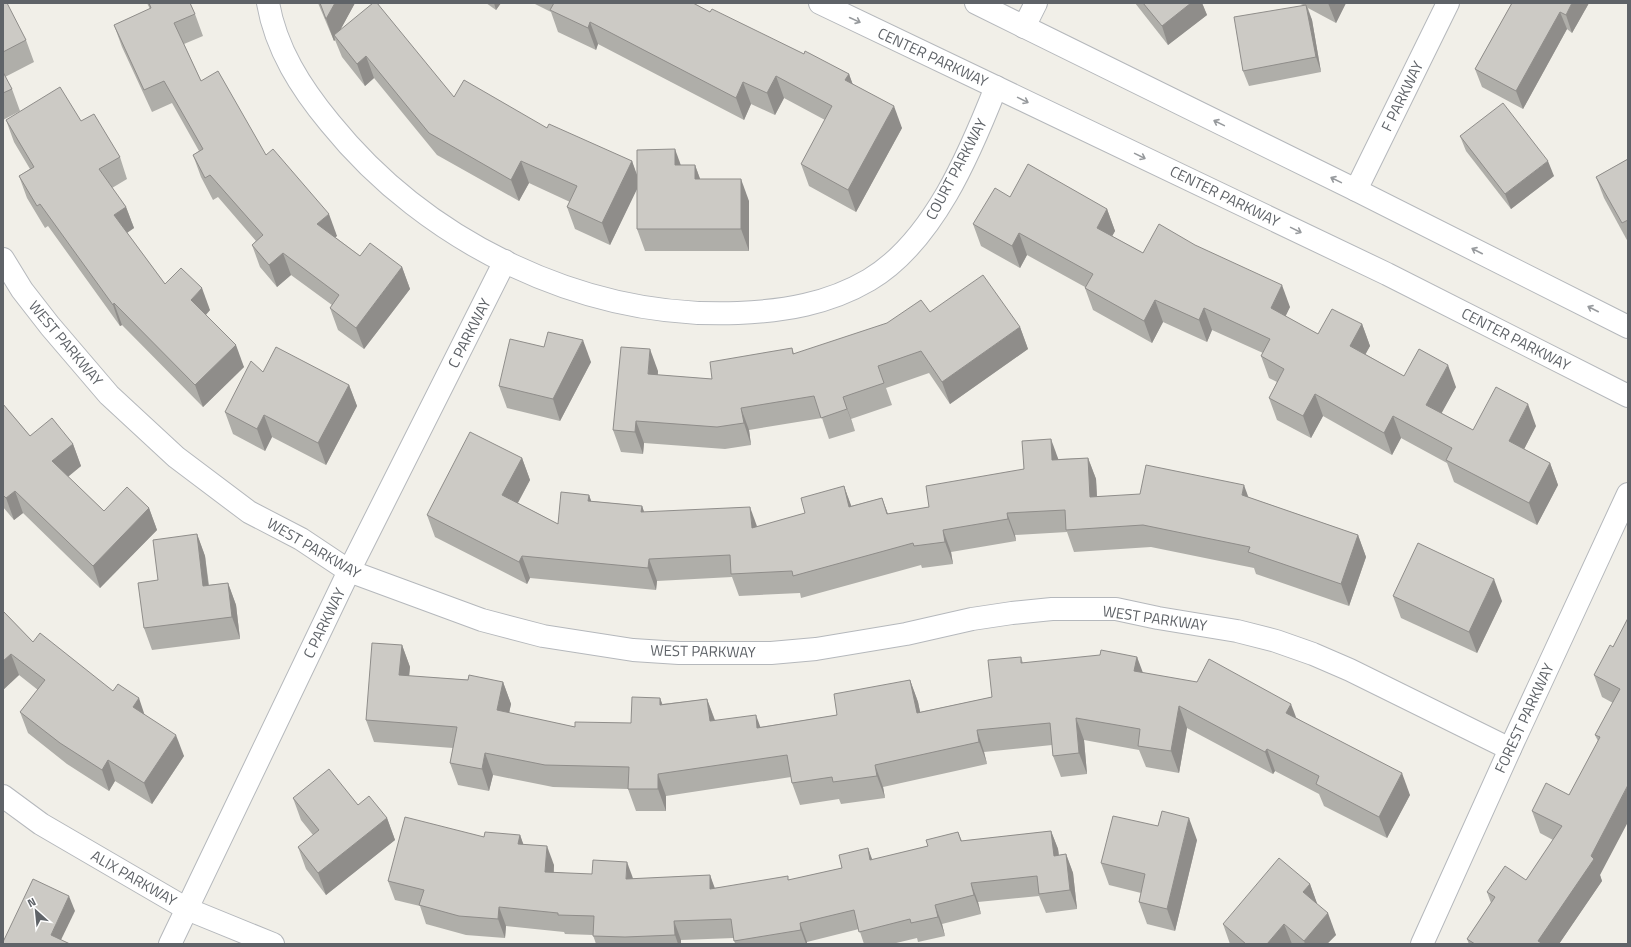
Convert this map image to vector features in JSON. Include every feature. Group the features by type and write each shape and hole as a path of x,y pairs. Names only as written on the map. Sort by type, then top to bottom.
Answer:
{"street":[{"name":"COURT PARKWAY","path":"268,3 270,18 281,50 302,85 340,136 364,162 418,209 478,248 542,279 611,300 681,312 716,314 774,312 808,306 840,295 870,279 897,259 920,235 942,203 984,118 996,87"},
{"name":"CENTER PARKWAY","path":"820,3 1387,274 1628,396"},
{"path":"976,3 1356,190 1628,327"},
{"path":"1024,26 1036,3"},
{"name":"F PARKWAY","path":"1356,190 1448,3"},
{"name":"WEST PARKWAY","path":"3,259 22,290 50,326 109,395 176,457 250,512 301,539 349,571 482,620 543,636 633,650 679,653 770,653 816,649 906,634 972,619 1012,613 1052,609 1116,609 1158,618 1237,631 1276,641 1313,654 1350,670 1510,749"},
{"name":"C PARKWAY","path":"170,944 349,571 505,261"},
{"name":"FOREST PARKWAY","path":"1422,944 1628,494"},
{"name":"ALIX PARKWAY","path":"3,796 41,824 187,909 273,944"}],"building":[{"path":"3,3 7,3 26,40 3,52"},
{"path":"149,3 190,3 195,14 174,23 201,81 218,71 266,155 273,149 329,214 317,224 360,256 370,243 402,267 356,328 330,308 339,295 283,253 269,265 252,245 263,235 210,175 205,178 193,155 203,149 164,81 144,90 114,25 151,8"},
{"path":"320,3 335,3 326,19"},
{"path":"373,3 377,3 454,97 464,80 547,128 549,124 632,161 602,223 567,207 577,186 521,161 511,180 429,133 366,56 357,64 334,35"},
{"path":"554,3 693,3 710,12 712,9 804,54 805,51 849,74 845,80 894,106 848,190 801,164 832,106 776,76 767,93 743,82 736,98 590,22 588,28 550,10"},
{"path":"1143,3 1191,3 1162,26"},
{"path":"1512,3 1572,3 1566,15 1560,12 1516,91 1475,69"},
{"path":"1306,5 1316,57 1243,71 1234,17"},
{"path":"3,72 12,89 3,93"},
{"path":"60,87 81,121 94,114 120,157 99,169 126,207 114,215 165,284 181,268 202,288 191,300 236,345 195,385 114,303 113,305 40,204 37,206 19,176 34,167 6,120"},
{"path":"1503,103 1548,161 1505,194 1460,136"},
{"path":"675,149 675,165 695,165 695,179 741,179 741,229 637,229 637,150"},
{"path":"1628,159 1628,220 1622,223 1596,177"},
{"path":"1028,164 1107,209 1097,228 1143,253 1159,224 1195,245 1282,285 1271,308 1318,334 1332,309 1362,324 1350,346 1404,376 1419,349 1448,365 1426,405 1473,430 1496,387 1528,404 1509,441 1550,463 1529,503 1446,460 1452,448 1393,416 1384,433 1315,394 1303,416 1269,398 1284,369 1261,356 1270,339 1204,308 1199,320 1155,300 1144,321 1085,288 1093,274 1019,233 1012,246 973,224 995,188 1010,197"},
{"path":"983,275 1020,327 942,382 921,351 878,366 884,383 843,397 847,409 821,418 814,396 741,408 744,423 717,427 636,421 635,432 613,430 621,347 650,349 648,374 712,379 710,362 792,348 793,354 887,323 921,300 930,312"},
{"path":"548,332 583,340 553,399 499,386 510,339 544,347"},
{"path":"276,347 349,385 318,443 264,415 257,429 225,412 251,361 263,372"},
{"path":"3,404 30,436 52,418 73,444 52,461 104,511 127,487 149,508 93,566 15,491 6,498 3,495"},
{"path":"470,432 522,458 502,495 558,524 561,492 589,495 588,501 642,506 641,512 750,507 752,528 805,513 801,498 844,486 849,507 882,498 887,514 929,507 926,486 1024,469 1022,441 1051,439 1052,460 1088,458 1090,497 1140,494 1146,465 1244,485 1242,495 1358,535 1341,584 1248,552 1250,547 1143,525 1066,530 1065,510 1007,513 1008,519 943,530 945,542 914,546 913,543 793,576 792,571 731,574 730,555 649,559 648,568 522,556 519,562 427,515"},
{"path":"197,534 203,586 228,583 232,617 144,628 138,583 158,580 153,540"},
{"path":"1418,543 1494,579 1469,632 1393,596"},
{"path":"3,611 33,642 40,633 113,691 118,684 139,698 133,707 176,735 144,783 108,760 102,770 60,743 20,712 45,680 11,654 3,661"},
{"path":"1628,618 1628,785 1591,856 1594,859 1538,941 1543,944 1475,944 1467,939 1495,897 1487,892 1505,866 1526,880 1562,826 1532,811 1546,783 1569,795 1600,737 1595,735 1620,689 1594,675 1610,645 1613,647"},
{"path":"372,643 402,645 399,675 468,680 469,675 503,682 497,710 575,727 575,722 631,723 632,697 660,698 660,705 707,699 710,721 756,715 757,728 837,715 834,694 910,680 917,713 992,697 988,660 1021,657 1021,663 1100,655 1101,650 1137,657 1134,671 1197,682 1209,659 1291,704 1286,713 1402,773 1379,817 1316,784 1319,776 1267,749 1265,752 1179,706 1171,751 1138,746 1140,729 1076,718 1079,753 1053,756 1050,723 977,730 979,742 875,765 877,776 833,782 832,777 792,783 787,755 658,774 658,789 628,789 629,767 545,765 485,753 482,769 450,763 457,727 366,720"},
{"path":"329,769 358,805 369,796 387,818 318,873 298,847 319,830 293,798"},
{"path":"1162,811 1189,818 1167,909 1139,902 1145,874 1101,863 1113,816 1158,826"},
{"path":"405,817 484,837 485,832 520,835 518,844 547,846 545,872 592,874 593,860 627,862 626,879 710,875 710,889 788,876 788,880 842,868 839,855 868,848 870,860 928,846 926,840 958,832 961,841 1051,831 1054,856 1066,854 1070,890 1039,894 1037,876 971,883 974,895 935,905 938,917 911,923 910,919 859,932 854,910 800,923 801,930 734,941 731,919 674,921 675,935 625,937 593,936 594,916 558,915 558,913 499,907 498,919 459,916 419,905 424,890 388,881"},
{"path":"1279,858 1310,884 1303,892 1328,913 1304,941 1284,924 1267,944 1246,944 1223,924"},
{"path":"33,879 69,896 51,935 70,944 3,944"}]}
